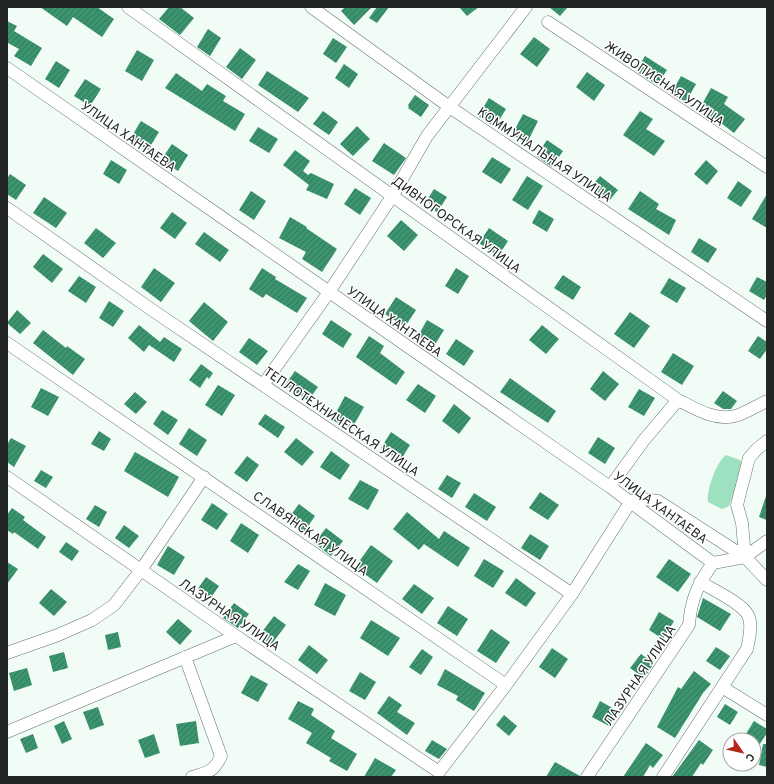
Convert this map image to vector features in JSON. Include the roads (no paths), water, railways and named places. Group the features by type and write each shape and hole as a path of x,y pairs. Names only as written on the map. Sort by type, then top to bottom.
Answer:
{"street":[{"name":"ДИВНОГОРСКАЯ УЛИЦА","path":"128,7 678,400"},
{"name":"КОММУНАЛЬНАЯ УЛИЦА","path":"311,7 451,108 767,321"},
{"path":"263,385 329,292 393,195 427,136 451,108 526,7"},
{"name":"ЖИВОПИСНАЯ УЛИЦА","path":"548,22 767,167"},
{"name":"УЛИЦА ХАНТАЕВА","path":"7,68 631,501 713,563 745,557"},
{"name":"ТЕПЛОТЕХНИЧЕСКАЯ УЛИЦА","path":"7,208 263,385 572,594"},
{"name":"СЛАВЯНСКАЯ УЛИЦА","path":"7,342 506,685"},
{"path":"610,487 644,440 678,400 702,413 723,417 736,416 767,401"},
{"path":"745,557 742,523 737,505 749,458 767,441"},
{"name":"ЛАЗУРНАЯ УЛИЦА","path":"7,477 236,636 443,775 506,685"},
{"path":"7,653 58,635 92,620 114,605 141,570 204,477"},
{"path":"506,685 572,594 631,501 643,499 658,501 745,557 767,580"},
{"path":"745,557 767,542"},
{"name":"ЛАЗУРНАЯ УЛИЦА","path":"587,777 689,625 691,605 700,582 713,563"},
{"path":"664,777 747,649 750,630 748,615 741,607 700,582"},
{"path":"7,732 236,636"},
{"path":"186,657 221,756 217,765 210,771 192,777"},
{"path":"722,686 767,715"}]}
